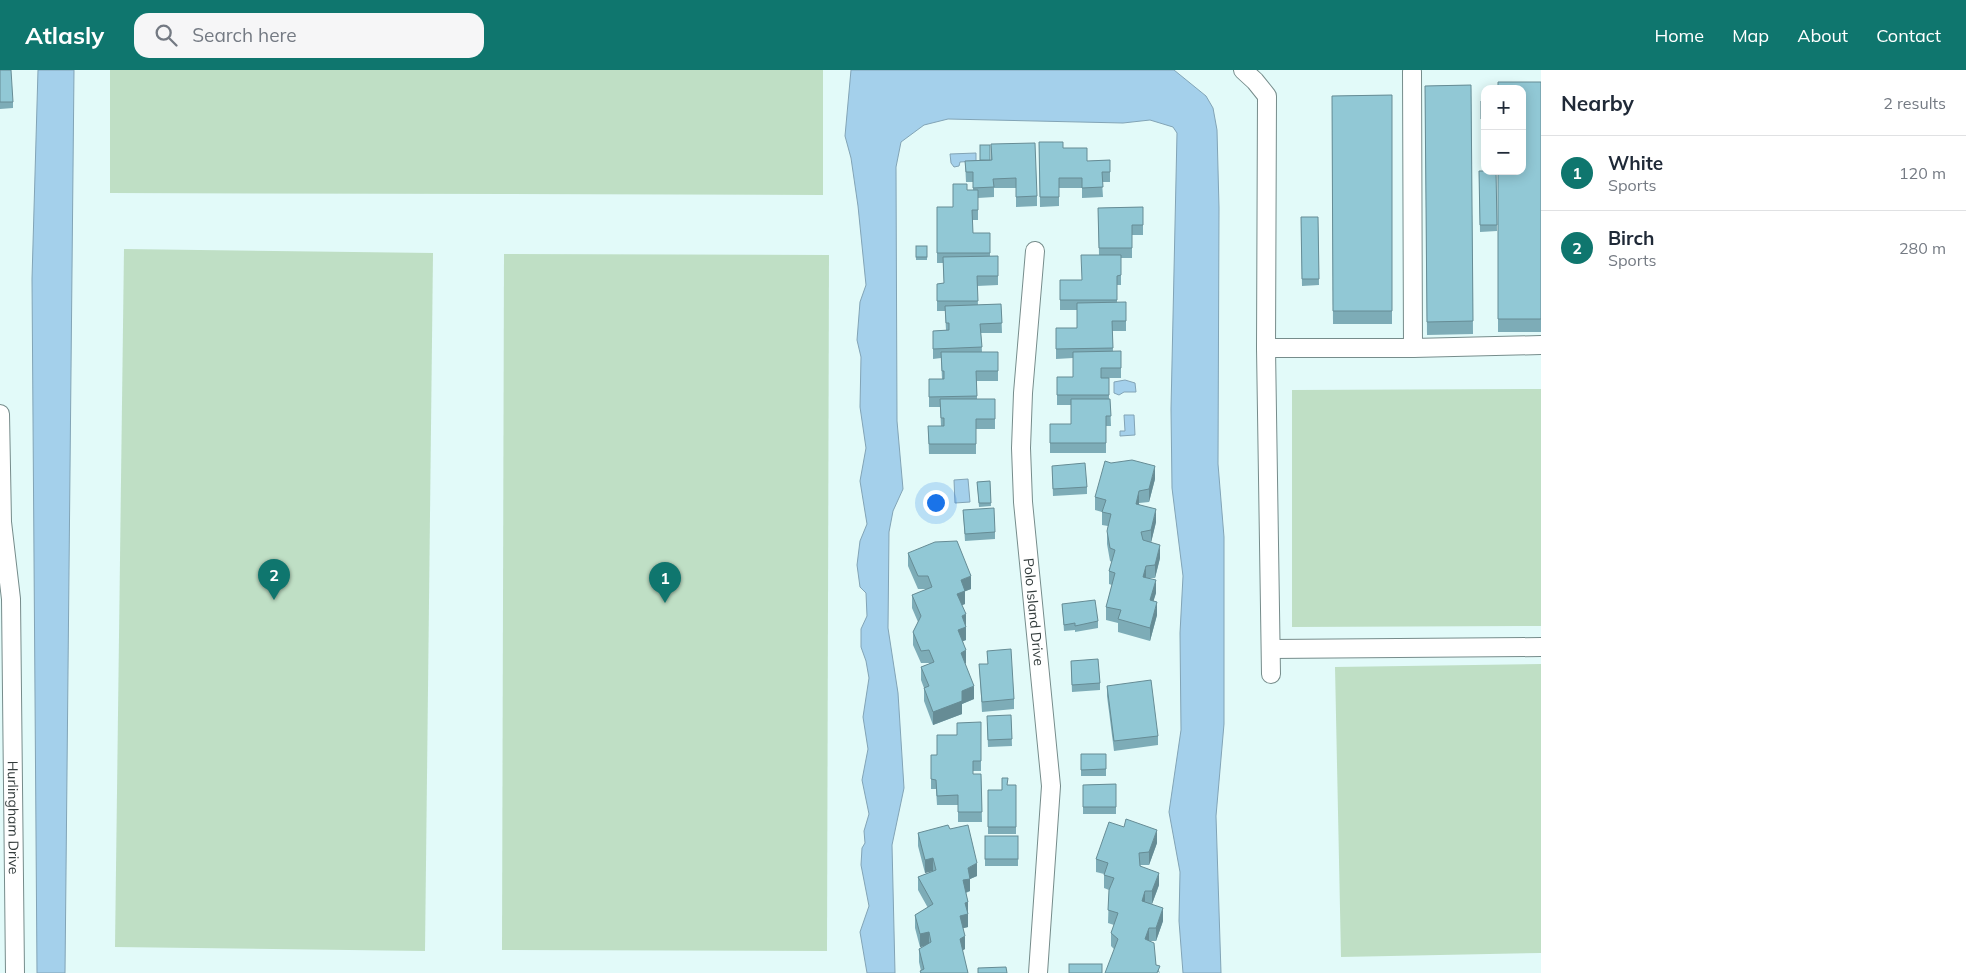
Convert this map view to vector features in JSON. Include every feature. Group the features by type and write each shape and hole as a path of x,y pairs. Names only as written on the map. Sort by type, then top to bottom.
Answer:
{"street":[{"path":"1243,70 1267,96 1266,348 1271,674"},
{"path":"1412,72 1413,348"},
{"name":"Polo Island Drive","path":"1035,251 1023,393 1021,448 1022,502 1051,786 1038,973"},
{"path":"1266,348 1413,348 1541,345"},
{"name":"Hurlingham Drive","path":"0,414 1,525 11,600 15,973"},
{"name":"Hurlingham Drive","path":"0,640 12,662"},
{"path":"1271,649 1541,647"}],"green space":[{"path":"110,70 823,70 823,195 110,193"},
{"path":"124,249 433,253 425,951 115,947"},
{"path":"504,254 829,255 827,951 502,950"},
{"path":"1541,389 1541,626 1292,627 1292,390"},
{"path":"1541,664 1541,953 1341,957 1335,667"}],"water":[{"path":"38,70 74,70 65,973 37,973 32,279"},
{"path":"851,70 1174,70 1206,96 1213,108 1217,130 1219,208 1218,464 1224,537 1224,724 1216,816 1221,973 1183,973 1179,921 1180,872 1169,812 1181,730 1180,633 1183,576 1172,488 1171,409 1177,133 1173,127 1150,120 1123,123 948,119 924,125 901,142 896,167 897,421 903,489 893,511 889,532 888,628 898,693 904,788 892,845 895,973 867,973 860,932 869,906 861,865 862,848 865,843 864,831 869,814 862,780 868,749 863,717 869,678 861,647 861,629 867,616 866,593 860,587 857,565 860,541 867,524 860,481 866,448 860,407 861,357 857,340 860,302 866,285 858,206 851,158 845,136"},
{"path":"976,153 976,161 960,162 959,166 954,167 951,163 950,154"},
{"path":"1125,380 1135,383 1136,392 1124,392 1119,395 1114,393 1114,382"},
{"path":"1124,415 1134,415 1135,435 1120,436 1120,431 1125,431"},
{"path":"968,479 970,502 955,503 954,480"}],"building":[{"path":"0,70 11,70 13,102 0,102"},
{"path":"1498,82 1541,82 1541,319 1498,319 1498,175 1526,175 1526,85 1498,85"},
{"path":"1471,85 1473,321 1427,322 1425,86"},
{"path":"1392,95 1392,311 1333,311 1332,96"},
{"path":"1039,142 1063,142 1063,148 1087,148 1087,161 1110,160 1110,172 1102,172 1103,187 1082,188 1082,178 1059,178 1059,197 1040,197"},
{"path":"1035,143 1037,196 1016,197 1016,178 993,179 994,187 973,188 973,172 966,172 965,161 992,160 991,144"},
{"path":"980,145 990,145 990,160 980,160"},
{"path":"1479,171 1481,171 1481,175 1496,175 1497,225 1480,225"},
{"path":"953,184 967,184 967,190 978,190 978,210 972,210 973,233 990,233 990,253 937,253 937,207 953,207"},
{"path":"1143,207 1143,225 1132,225 1132,248 1099,248 1098,208"},
{"path":"1301,217 1318,217 1319,279 1302,279"},
{"path":"916,246 927,246 927,257 916,257"},
{"path":"1081,255 1121,255 1121,275 1117,276 1117,300 1060,300 1060,280 1082,280"},
{"path":"998,256 998,276 977,276 978,301 937,301 937,284 944,283 943,257"},
{"path":"1126,302 1126,321 1112,321 1113,348 1056,349 1056,328 1077,328 1077,303"},
{"path":"1001,304 1002,323 980,324 982,347 933,349 933,331 949,330 949,323 946,323 945,306"},
{"path":"1121,351 1121,368 1101,368 1101,378 1109,378 1109,395 1057,395 1057,377 1073,377 1073,352"},
{"path":"941,352 998,352 998,371 976,371 977,396 929,397 929,379 944,379"},
{"path":"940,399 995,399 995,419 976,419 976,444 929,444 928,426 944,426 944,418 941,418"},
{"path":"1071,399 1110,399 1111,416 1106,416 1106,443 1050,443 1050,424 1071,424"},
{"path":"1132,460 1155,466 1149,489 1139,491 1136,504 1156,509 1151,530 1141,532 1143,540 1160,545 1155,565 1146,566 1143,577 1156,580 1150,600 1157,602 1150,628 1118,619 1121,610 1106,607 1115,573 1109,571 1115,550 1110,548 1107,531 1111,514 1102,512 1106,500 1095,497 1105,461 1111,463"},
{"path":"1085,463 1087,487 1053,489 1052,466"},
{"path":"990,481 991,503 979,503 977,482"},
{"path":"994,508 995,532 965,534 963,510"},
{"path":"957,541 971,576 961,580 965,591 957,594 966,614 962,616 966,627 958,630 966,650 961,653 974,686 962,691 962,701 933,712 924,688 929,686 921,667 934,662 929,650 921,651 913,632 921,616 912,595 932,587 928,576 918,576 908,553 935,542"},
{"path":"1095,600 1098,621 1075,626 1075,623 1064,625 1062,604"},
{"path":"1011,649 1014,699 982,702 979,664 988,664 987,651"},
{"path":"1098,659 1100,683 1072,685 1071,661"},
{"path":"1151,680 1158,736 1114,741 1107,686"},
{"path":"1011,715 1012,739 988,740 987,716"},
{"path":"981,722 981,761 973,761 973,774 981,774 982,812 958,812 958,795 937,796 936,780 931,779 931,755 937,755 937,735 957,735 957,723"},
{"path":"1081,754 1106,754 1106,769 1081,770"},
{"path":"1002,778 1008,778 1007,785 1016,785 1016,827 988,827 988,790 1002,790"},
{"path":"1116,784 1116,807 1083,807 1083,785"},
{"path":"1126,819 1157,830 1149,852 1139,853 1140,866 1159,873 1152,891 1145,891 1142,901 1163,908 1156,928 1149,928 1145,939 1154,943 1156,965 1160,966 1157,973 1105,973 1118,939 1111,933 1118,913 1108,910 1109,890 1114,878 1104,875 1108,863 1096,859 1109,822 1124,827"},
{"path":"948,825 950,829 968,825 977,863 968,868 970,879 963,880 968,902 965,903 968,914 960,916 965,936 960,939 968,973 921,973 920,971 924,969 919,949 931,942 929,932 920,934 915,915 933,904 918,877 936,870 933,858 925,860 918,833"},
{"path":"985,836 1018,836 1018,859 985,859"},
{"path":"1069,964 1102,964 1102,973 1069,973"},
{"path":"1006,967 1007,973 978,973 978,968"}],"place":[{"name":"Birch","path":"274,600"},
{"name":"White","path":"665,603"}]}
